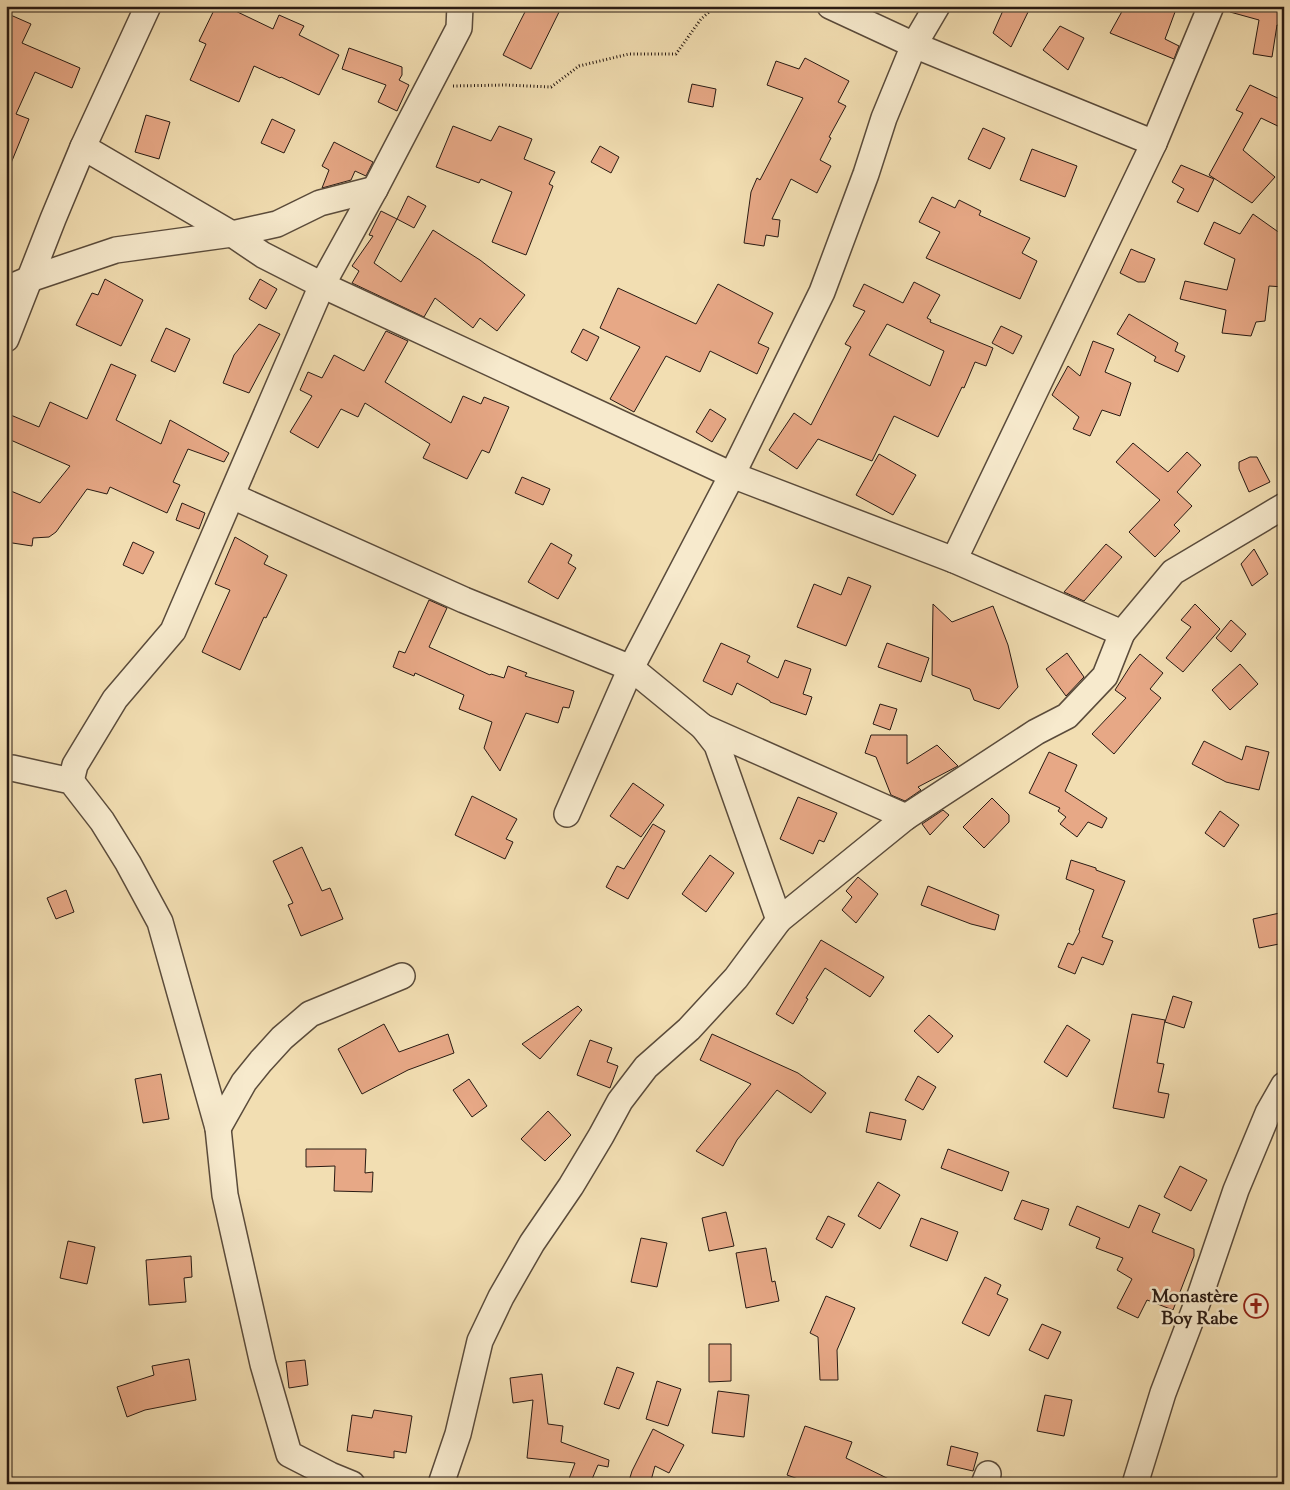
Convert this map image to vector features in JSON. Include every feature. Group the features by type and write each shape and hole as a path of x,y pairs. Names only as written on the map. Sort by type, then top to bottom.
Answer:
{"street":[{"path":"6,339 83,147 148,6"},
{"path":"71,781 75,764 115,699 173,631 322,285 459,28 460,6"},
{"path":"830,6 914,45 1154,143"},
{"path":"567,814 631,668 732,475 822,292 866,174 884,118 914,45 937,6"},
{"path":"954,560 1154,143 1211,6"},
{"path":"83,147 232,234 264,255 322,285 732,475 954,560 1122,633"},
{"path":"6,289 116,250 232,234 277,224 320,204 375,188"},
{"path":"232,496 464,600 631,668 704,727 906,817"},
{"path":"441,1484 458,1434 480,1341 532,1243 571,1186 620,1101 646,1067 689,1029 736,978 779,920 906,817 1036,732 1067,716 1104,676 1122,633 1173,572 1284,506"},
{"path":"704,727 717,745 779,920"},
{"path":"6,768 71,781 102,821 128,863 160,922 218,1128 225,1195 263,1364 289,1454 330,1476 352,1484"},
{"path":"218,1128 244,1082 282,1038 310,1014 402,976"},
{"path":"1135,1484 1163,1393 1201,1293 1236,1190 1268,1113 1284,1085"}],"path":[{"path":"428,87 506,85 550,88 579,66 629,54 676,54 701,20 716,6"}],"building":[{"path":"216,6 225,6 273,29 279,15 304,26 299,35 339,55 319,95 254,66 239,102 190,80 206,44 199,41"},
{"path":"528,6 562,6 531,69 503,55"},
{"path":"1005,6 1031,6 1011,47 993,33"},
{"path":"1125,6 1163,6 1175,12 1165,39 1179,46 1174,59 1110,33"},
{"path":"1231,6 1284,6 1284,26 1277,25 1272,57 1253,54 1259,20 1230,12"},
{"path":"6,13 31,24 22,43 80,68 72,88 35,72 16,114 29,119 7,173"},
{"path":"1060,26 1084,38 1068,70 1043,50"},
{"path":"349,48 402,67 402,75 399,80 409,85 397,111 378,102 386,85 342,69"},
{"path":"805,58 849,81 838,102 846,106 829,137 831,138 820,160 831,166 817,193 791,179 772,219 780,220 778,237 766,235 764,246 744,243 751,192 757,178 760,180 803,98 767,85 776,61 799,69"},
{"path":"692,84 716,89 713,107 688,102"},
{"path":"1250,85 1284,101 1284,129 1261,118 1243,150 1275,177 1252,203 1209,175 1243,113 1236,110"},
{"path":"146,115 170,122 159,159 135,152"},
{"path":"272,119 295,130 284,153 261,143"},
{"path":"453,126 491,141 499,126 532,139 524,159 555,172 549,184 553,186 526,255 492,242 512,192 481,179 479,183 436,167"},
{"path":"983,128 1005,138 990,169 968,159"},
{"path":"334,142 373,162 366,176 355,171 351,180 322,188 329,170 322,166"},
{"path":"600,146 619,157 611,173 591,162"},
{"path":"1032,149 1077,166 1065,197 1020,180"},
{"path":"1181,165 1214,179 1198,212 1177,202 1184,189 1172,182"},
{"path":"408,196 426,206 414,228 397,219"},
{"path":"932,197 955,208 959,200 981,211 979,215 1030,238 1022,253 1037,261 1020,299 926,258 940,232 919,222"},
{"path":"381,211 397,219 374,263 401,282 433,230 480,260 525,295 497,331 480,318 473,328 435,298 424,317 352,283 359,271 352,266 373,236 369,235"},
{"path":"1253,214 1284,236 1284,287 1269,286 1265,321 1256,322 1251,336 1222,333 1226,310 1180,299 1185,281 1227,290 1235,259 1204,244 1214,222 1240,234"},
{"path":"1131,249 1155,259 1145,282 1138,282 1120,273"},
{"path":"105,279 143,300 121,346 76,325 92,293 98,295"},
{"path":"260,279 277,289 266,309 249,299"},
{"path":"914,282 940,295 927,318 931,320 930,322 993,348 986,366 975,362 964,388 962,387 938,437 894,416 872,461 818,439 797,469 769,450 794,413 811,425 851,347 845,344 865,311 853,306 864,284 903,303","holes":["887,324 944,351 930,386 869,355"]},
{"path":"718,284 773,313 758,343 769,348 757,374 710,351 700,372 666,356 634,412 610,399 640,347 600,328 618,288 696,324"},
{"path":"1129,314 1178,343 1175,351 1185,356 1178,372 1154,361 1156,357 1117,334"},
{"path":"259,324 280,334 249,393 223,383 234,355"},
{"path":"1001,326 1022,336 1013,354 992,343"},
{"path":"166,328 190,339 175,372 151,361"},
{"path":"583,329 599,337 587,361 571,352"},
{"path":"386,331 408,341 385,382 451,423 463,396 481,404 484,397 509,407 489,453 482,450 467,479 423,458 430,444 365,403 358,417 341,409 318,448 290,432 312,396 300,390 308,372 322,378 334,355 364,371"},
{"path":"1093,341 1114,349 1105,372 1131,383 1120,416 1102,410 1090,436 1073,429 1079,417 1052,395 1068,366 1080,376"},
{"path":"111,364 136,375 116,420 161,444 170,420 229,453 224,462 188,449 173,482 180,485 167,513 110,487 107,494 87,489 56,532 49,537 33,538 32,546 6,542 6,489 40,503 70,466 6,438 6,413 39,427 50,402 87,419"},
{"path":"710,409 726,419 712,442 696,432"},
{"path":"1133,443 1168,472 1187,452 1201,465 1177,492 1192,506 1174,525 1180,531 1155,557 1129,532 1160,500 1116,462"},
{"path":"879,454 916,475 893,515 856,495"},
{"path":"1250,457 1257,457 1270,482 1249,492 1239,469 1239,462"},
{"path":"522,477 550,489 543,505 515,493"},
{"path":"182,503 205,513 199,529 176,520"},
{"path":"235,537 268,556 264,564 287,575 266,618 264,617 240,670 202,652 230,590 215,584"},
{"path":"133,542 154,552 143,574 123,565"},
{"path":"551,543 572,555 568,563 576,568 558,599 528,582"},
{"path":"1106,544 1122,557 1084,601 1064,592"},
{"path":"1254,549 1268,574 1252,586 1241,564"},
{"path":"848,577 871,586 846,646 797,627 814,584 841,595"},
{"path":"429,600 447,608 429,647 490,675 504,678 508,666 527,673 525,676 574,691 569,708 563,707 558,723 526,713 500,771 484,748 492,722 459,709 464,695 415,673 414,676 393,667 399,651 405,653"},
{"path":"933,604 952,622 993,606 1008,645 1018,687 999,709 974,700 970,689 932,675"},
{"path":"1195,604 1220,629 1183,672 1166,658 1191,627 1181,620"},
{"path":"1231,620 1246,634 1231,652 1216,638"},
{"path":"721,643 750,656 747,662 778,678 785,660 811,669 803,694 812,697 806,715 770,702 737,683 732,695 703,681"},
{"path":"887,643 929,658 921,682 878,667"},
{"path":"1067,653 1084,677 1066,696 1046,669"},
{"path":"1140,654 1163,673 1150,689 1161,698 1114,754 1092,734 1126,698 1115,690"},
{"path":"1240,664 1258,684 1230,710 1212,690"},
{"path":"880,704 897,709 890,730 873,724"},
{"path":"871,735 907,735 907,764 937,745 958,766 918,787 921,790 905,801 891,795 876,757 865,753"},
{"path":"1204,741 1242,760 1246,746 1269,752 1259,790 1226,782 1192,764"},
{"path":"1049,752 1077,765 1065,791 1107,818 1102,828 1088,822 1077,837 1060,824 1066,817 1058,811 1060,808 1029,793"},
{"path":"633,783 664,805 641,837 610,816"},
{"path":"472,796 517,819 506,839 513,842 505,859 455,835"},
{"path":"798,797 837,813 824,842 819,840 813,854 780,839"},
{"path":"992,798 1009,815 1009,822 984,848 963,827"},
{"path":"943,810 949,815 930,835 922,824"},
{"path":"1220,811 1239,825 1224,847 1205,833"},
{"path":"653,824 665,831 628,899 606,887 617,866 624,869"},
{"path":"302,847 322,891 330,888 343,919 301,936 288,905 293,903 273,861"},
{"path":"710,855 734,873 706,912 682,894"},
{"path":"1071,860 1096,868 1096,870 1125,881 1102,937 1113,941 1103,965 1082,957 1075,974 1058,967 1068,943 1073,945 1080,931 1094,890 1066,879"},
{"path":"858,877 878,894 856,923 842,910 852,897 846,891"},
{"path":"928,886 999,915 995,930 971,924 921,905"},
{"path":"66,890 74,912 56,919 47,898"},
{"path":"1284,912 1284,943 1259,948 1253,919"},
{"path":"821,940 884,977 870,997 825,968 806,998 808,999 793,1024 776,1014"},
{"path":"1173,996 1192,1002 1184,1028 1165,1022"},
{"path":"578,1006 582,1010 540,1059 522,1044"},
{"path":"1132,1014 1165,1020 1157,1063 1164,1064 1158,1092 1169,1094 1164,1118 1113,1108"},
{"path":"929,1015 953,1036 938,1053 914,1031"},
{"path":"384,1024 399,1052 448,1034 454,1053 408,1070 362,1094 338,1049"},
{"path":"1067,1025 1090,1040 1067,1077 1044,1062"},
{"path":"712,1034 798,1073 826,1093 811,1113 777,1090 737,1140 723,1166 696,1151 751,1084 700,1060"},
{"path":"590,1040 612,1048 607,1062 618,1066 610,1088 577,1075"},
{"path":"161,1074 169,1119 143,1123 135,1079"},
{"path":"918,1076 936,1087 923,1110 905,1100"},
{"path":"469,1079 487,1106 472,1117 453,1090"},
{"path":"548,1111 571,1135 545,1161 521,1139"},
{"path":"870,1112 906,1120 901,1140 866,1132"},
{"path":"306,1149 366,1149 365,1173 373,1172 372,1192 334,1191 335,1166 306,1167"},
{"path":"948,1149 1009,1172 1002,1191 941,1168"},
{"path":"1180,1166 1207,1180 1191,1211 1164,1197"},
{"path":"878,1182 900,1195 880,1229 858,1216"},
{"path":"1022,1200 1049,1209 1042,1230 1014,1219"},
{"path":"1139,1205 1160,1214 1152,1232 1194,1249 1194,1256 1173,1310 1147,1300 1138,1318 1117,1308 1132,1279 1117,1270 1123,1258 1096,1248 1100,1238 1069,1225 1077,1206 1129,1228"},
{"path":"726,1212 734,1246 709,1251 702,1218"},
{"path":"828,1216 845,1224 832,1248 816,1239"},
{"path":"921,1218 958,1232 947,1261 910,1246"},
{"path":"641,1238 667,1243 657,1287 631,1282"},
{"path":"68,1241 95,1247 87,1284 60,1278"},
{"path":"766,1248 772,1282 775,1281 779,1301 746,1308 736,1253"},
{"path":"191,1256 192,1277 184,1278 186,1302 149,1305 146,1260"},
{"path":"985,1277 1001,1285 997,1294 1008,1299 989,1336 962,1323"},
{"path":"826,1296 855,1308 837,1350 838,1380 820,1380 818,1337 810,1333"},
{"path":"1042,1324 1061,1332 1048,1359 1029,1350"},
{"path":"709,1344 731,1344 731,1381 709,1382"},
{"path":"189,1359 196,1400 145,1410 127,1417 117,1387 154,1375 152,1366"},
{"path":"305,1360 308,1385 289,1388 286,1362"},
{"path":"617,1367 634,1373 619,1409 604,1404"},
{"path":"542,1374 548,1424 563,1426 561,1442 609,1460 608,1467 598,1465 590,1484 567,1484 575,1463 527,1458 533,1400 513,1403 510,1378"},
{"path":"657,1381 681,1389 668,1426 646,1419"},
{"path":"718,1391 749,1395 744,1437 712,1433"},
{"path":"1045,1395 1072,1400 1064,1436 1037,1431"},
{"path":"374,1410 412,1416 406,1453 394,1451 394,1458 347,1451 352,1415 372,1418"},
{"path":"805,1426 852,1442 846,1458 899,1484 812,1484 787,1475"},
{"path":"653,1429 684,1445 669,1473 655,1466 650,1484 628,1484 632,1471"},
{"path":"951,1446 978,1453 973,1471 947,1465"}],"place":[{"name":"Monastère Boy Rabe","path":"1256,1306"}]}
